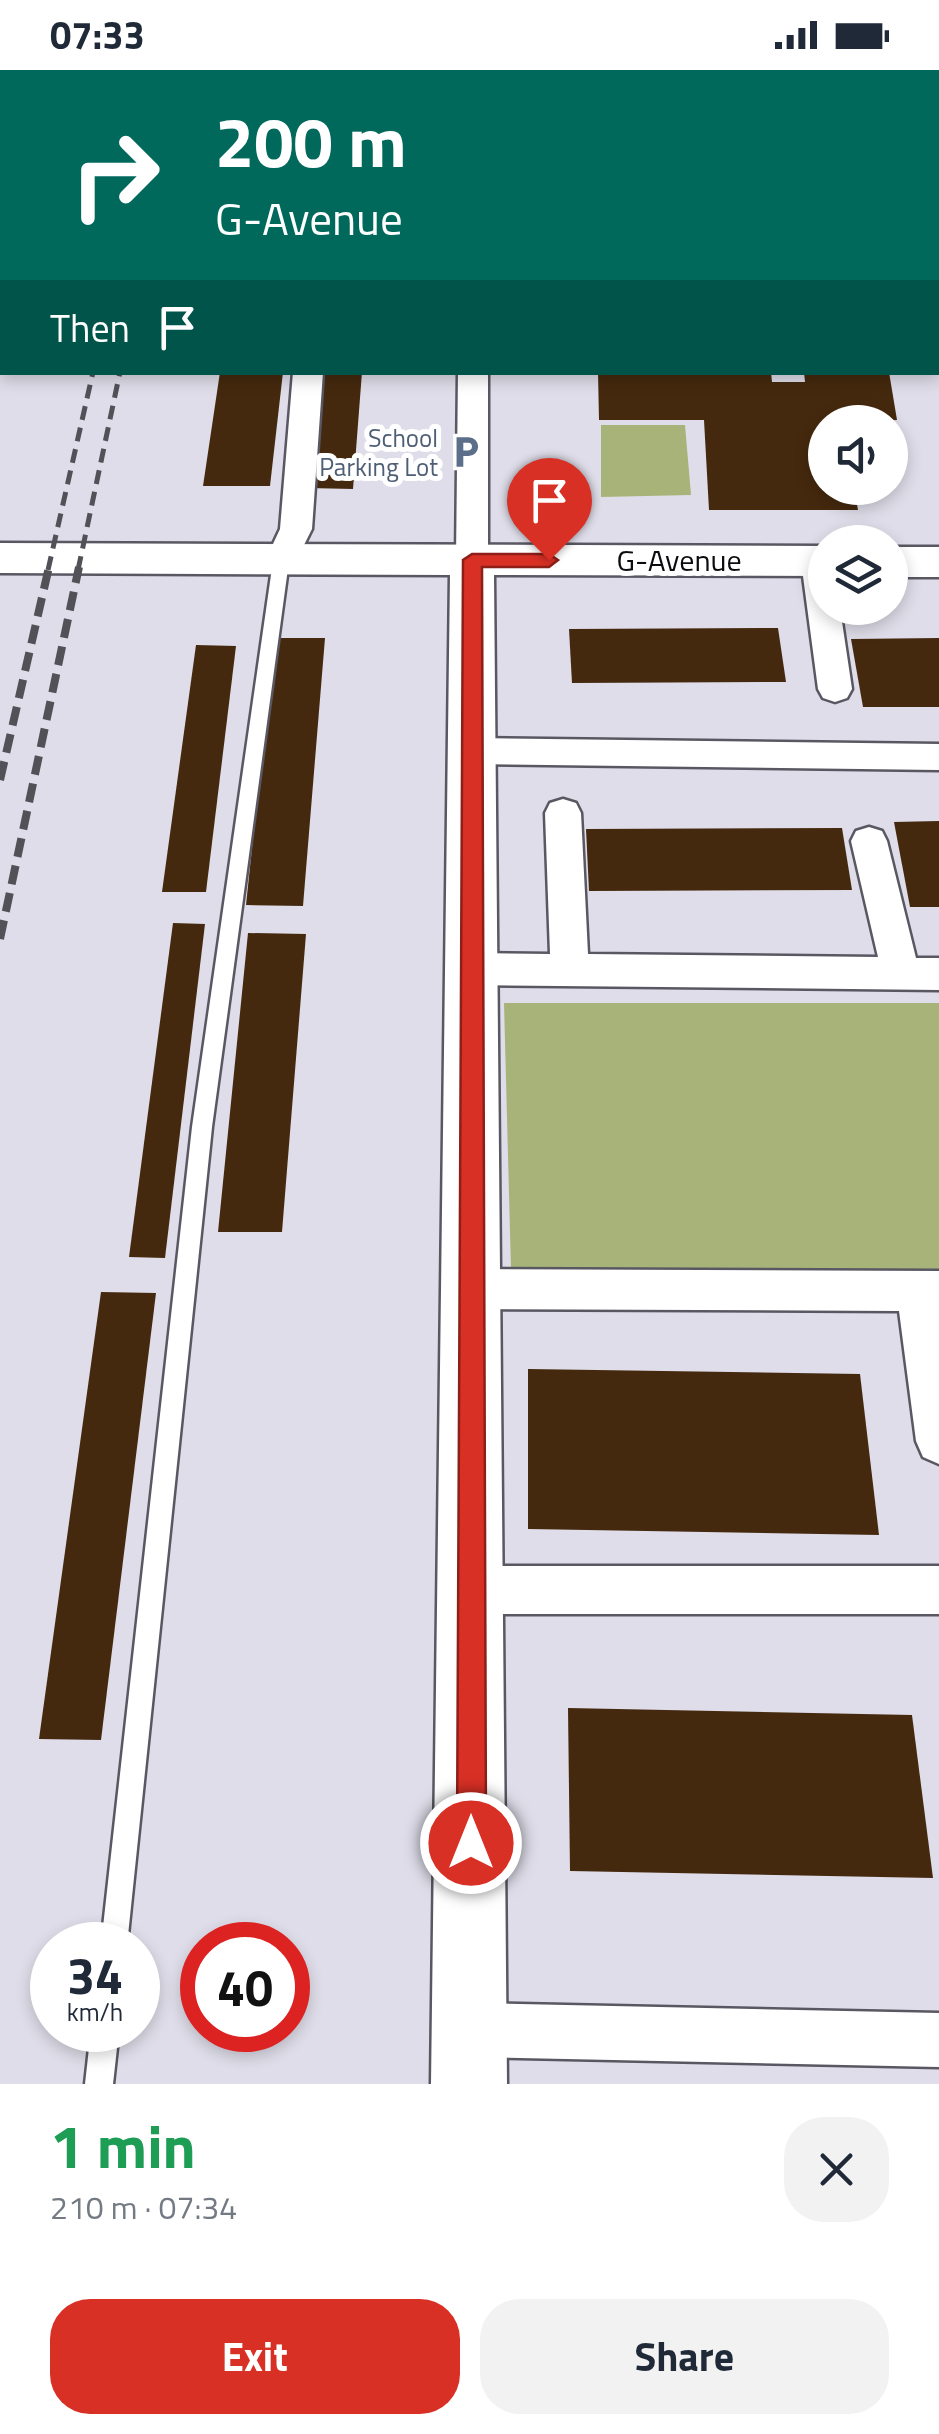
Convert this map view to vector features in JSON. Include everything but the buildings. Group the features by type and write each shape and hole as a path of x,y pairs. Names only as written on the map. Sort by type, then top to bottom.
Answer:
{"street":[{"path":"281,562 296,528 308,375"},
{"path":"473,375 470,2057 939,2040"},
{"name":"G-Avenue","path":"0,558 808,561"},
{"path":"908,562 939,562"},
{"path":"828,625 834,689"},
{"path":"473,751 939,756"},
{"path":"562,813 570,970"},
{"path":"472,969 920,974 869,841"},
{"path":"472,1288 929,1291 939,1441"},
{"path":"472,1590 939,1590"}],"lane":[{"path":"116,1922 202,1127 281,562"},
{"path":"99,2084 103,2052"}],"green space":[{"path":"601,425 685,425 691,495 601,497"},
{"path":"504,1003 939,1003 939,1271 511,1270"}],"railway":[{"path":"48,570 92,375"},
{"path":"78,570 119,375"},
{"path":"0,780 49,567"},
{"path":"0,939 79,567"}],"place":[{"name":"School Parking Lot","path":"466,452"}],"route":[{"path":"471,1843 472,560 549,560"}]}
